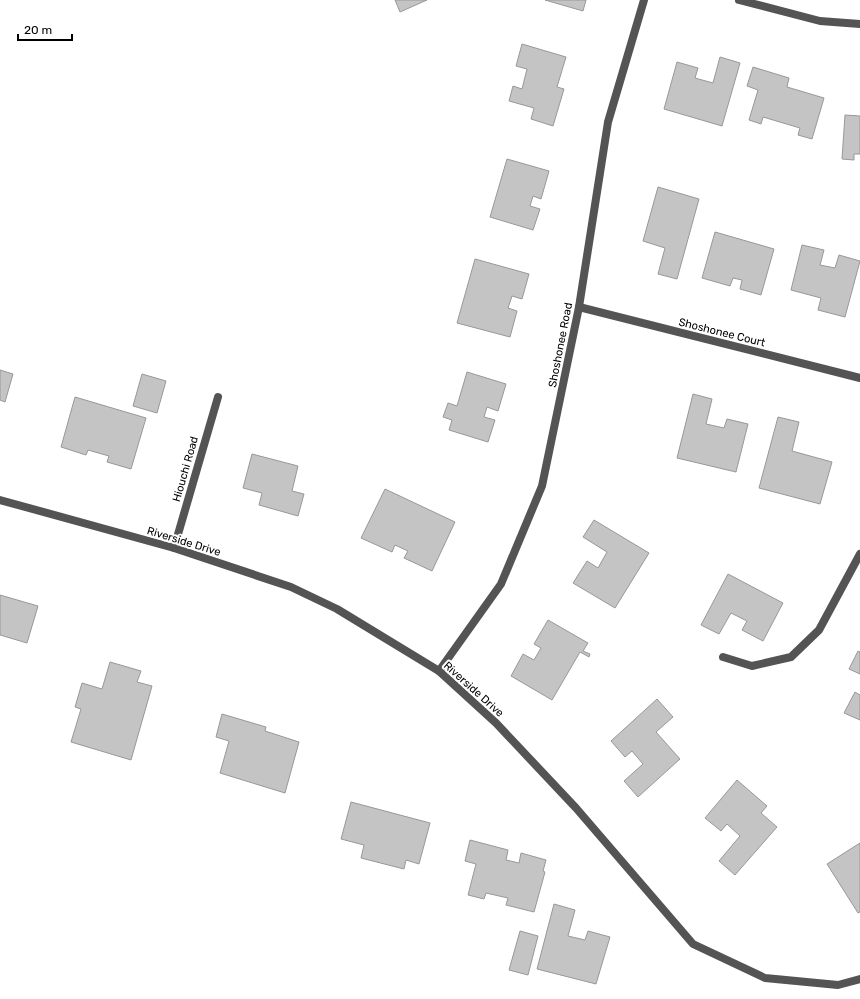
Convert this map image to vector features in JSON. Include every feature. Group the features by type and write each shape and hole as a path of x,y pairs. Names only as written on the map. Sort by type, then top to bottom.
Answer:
{"street":[{"name":"Shoshonee Road","path":"439,671 501,584 542,486 579,307 608,122 644,0"},
{"path":"739,0 820,21 860,24"},
{"name":"Shoshonee Court","path":"579,307 860,378"},
{"name":"Hiouchi Road","path":"174,548 218,397"},
{"name":"Riverside Drive","path":"0,500 174,548 291,587 337,609 439,671 496,723 570,802 693,944 765,978 838,985 860,979"},
{"path":"723,657 752,666 791,657 818,630 860,554"}],"building":[{"path":"395,0 427,0 400,12"},
{"path":"545,0 586,0 583,11"},
{"path":"522,44 566,57 557,87 564,89 553,126 531,119 534,108 509,101 513,86 522,89 527,69 516,66"},
{"path":"720,57 740,63 722,126 664,109 677,62 698,68 695,78 713,83"},
{"path":"753,67 789,78 787,87 824,98 812,139 798,135 800,128 763,117 761,124 749,120 758,90 747,86"},
{"path":"845,115 860,116 860,154 854,154 854,160 842,159"},
{"path":"507,159 549,171 541,199 533,196 530,206 540,209 533,230 490,217"},
{"path":"658,187 699,199 677,279 658,274 665,248 643,241"},
{"path":"715,232 774,249 761,295 740,289 742,280 733,278 730,286 702,278"},
{"path":"802,245 824,250 820,265 835,268 839,255 860,261 845,317 818,310 821,298 791,290"},
{"path":"475,259 529,274 522,299 512,296 508,308 517,311 510,337 457,323"},
{"path":"0,370 13,374 5,402 0,400"},
{"path":"467,372 506,384 498,411 487,407 484,417 495,420 488,442 449,430 452,420 443,417 448,403 457,406"},
{"path":"142,374 166,381 157,413 133,406"},
{"path":"693,394 712,399 706,424 724,428 727,419 748,424 736,472 677,458"},
{"path":"75,397 146,418 131,469 107,462 109,456 88,450 86,455 61,447"},
{"path":"778,417 799,422 792,451 832,462 820,504 759,488"},
{"path":"252,454 298,466 292,491 304,494 298,516 259,505 262,493 243,488"},
{"path":"385,489 455,522 432,571 404,558 408,551 395,545 392,552 361,538"},
{"path":"594,520 649,553 615,608 573,583 587,561 598,568 607,552 583,537"},
{"path":"728,574 783,603 763,641 742,630 747,621 731,613 719,634 701,625"},
{"path":"0,595 38,606 27,643 0,635"},
{"path":"548,620 588,643 583,651 590,654 589,657 580,652 552,700 511,676 523,654 534,660 541,648 534,644"},
{"path":"858,651 860,652 860,674 849,669"},
{"path":"110,662 141,671 137,682 152,686 131,760 71,742 81,709 75,707 82,683 102,689"},
{"path":"855,692 860,695 860,720 844,713"},
{"path":"657,699 673,717 656,732 680,759 638,797 624,781 643,764 632,751 625,757 611,741"},
{"path":"222,714 266,727 265,731 299,742 285,793 220,773 229,741 216,737"},
{"path":"737,780 767,806 761,813 777,827 735,875 719,861 740,836 727,824 721,831 705,818"},
{"path":"351,802 430,823 419,864 406,860 404,869 361,858 364,845 341,839"},
{"path":"470,840 508,850 506,860 519,863 521,853 546,860 543,871 545,872 534,912 506,905 508,898 486,893 484,899 468,895 476,864 465,861"},
{"path":"860,843 860,912 858,913 827,864"},
{"path":"554,904 575,910 568,936 585,940 588,931 610,937 596,984 537,969"},
{"path":"520,931 538,936 528,975 509,970"}]}
